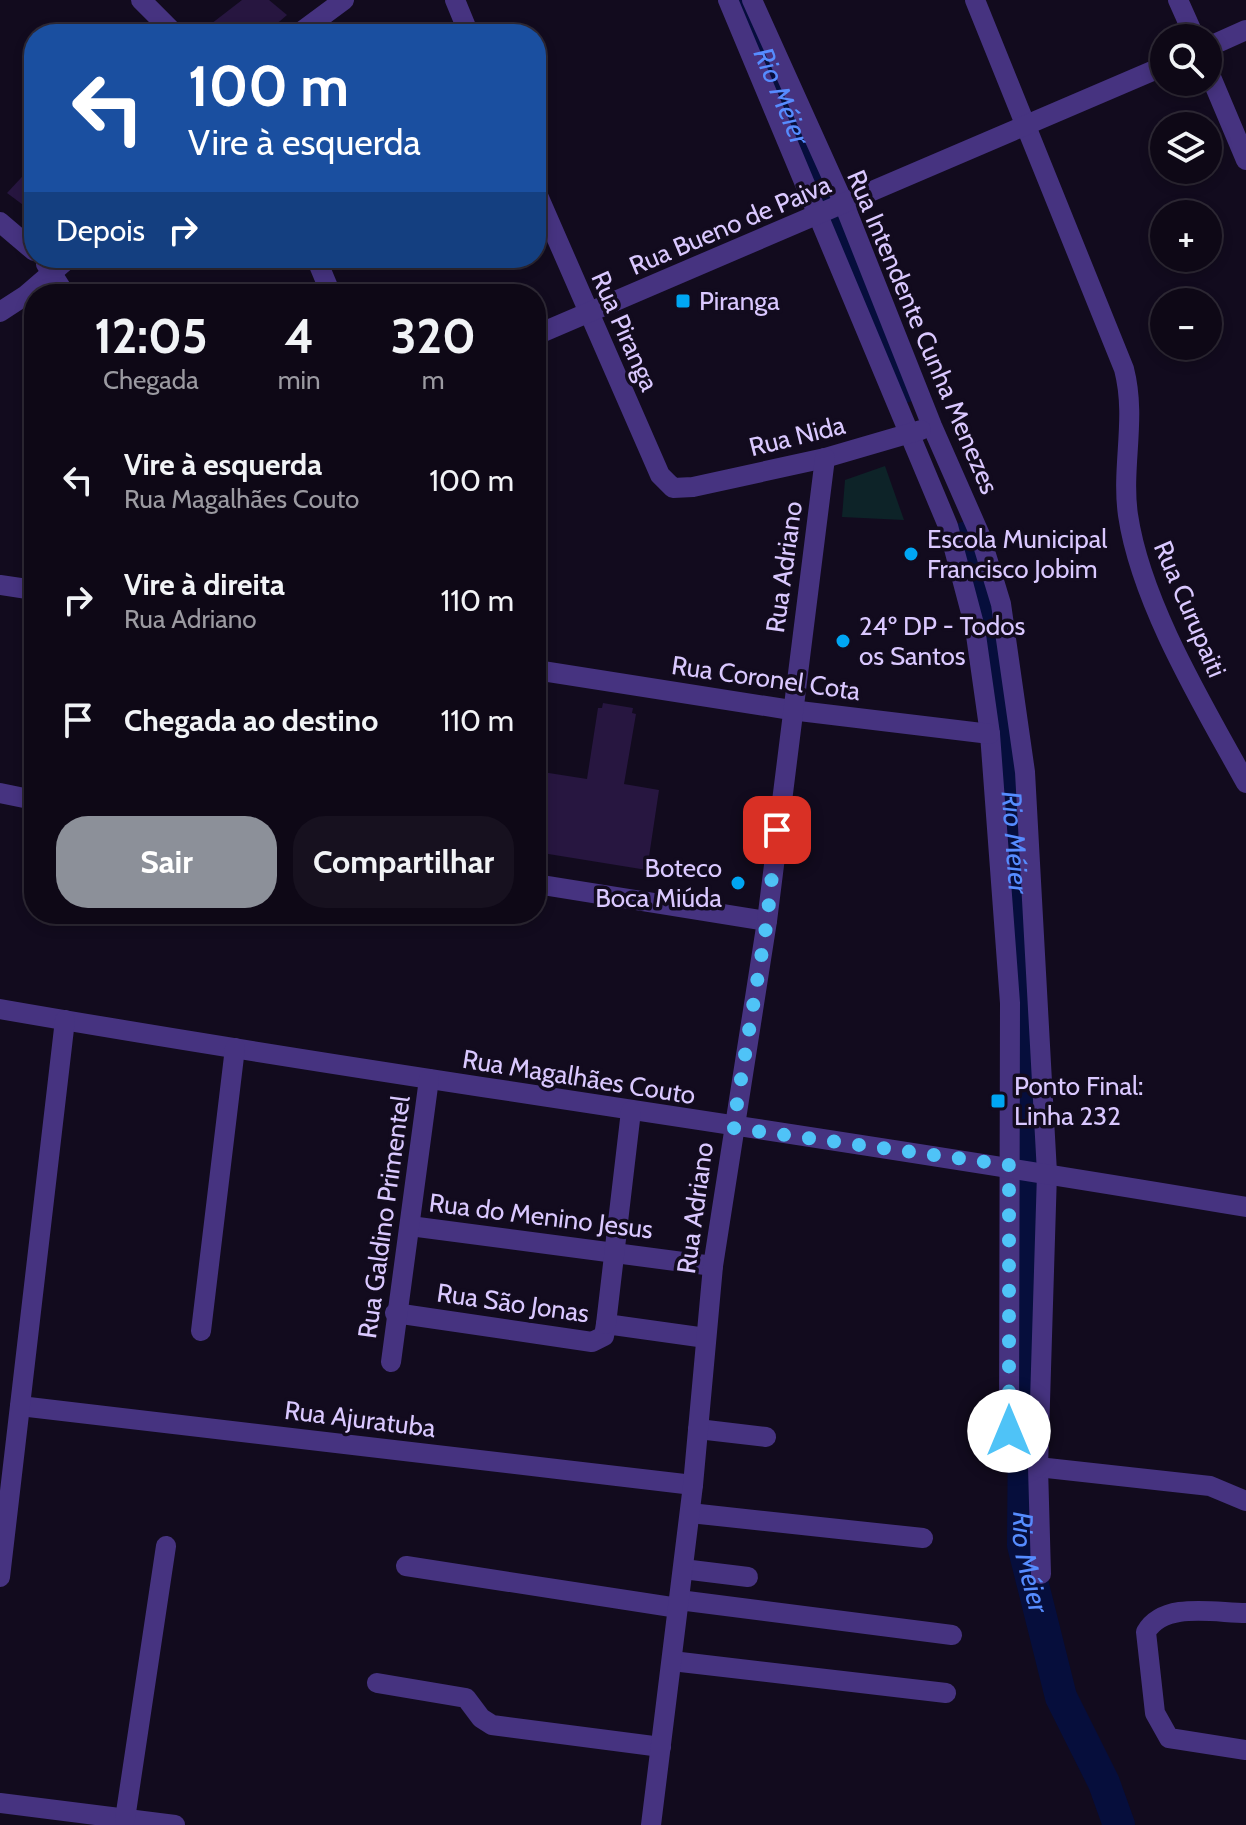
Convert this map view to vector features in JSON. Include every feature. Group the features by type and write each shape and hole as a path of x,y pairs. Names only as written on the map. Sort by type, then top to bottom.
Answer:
{"street":[{"path":"141,0 165,24"},
{"path":"312,24 344,0"},
{"path":"455,0 465,24"},
{"name":"Rua Intendente Cunha Menezes","path":"728,0 932,426 993,571 1014,677 1025,772 1039,965 1028,1169"},
{"name":"Rua Intendente Cunha Menezes","path":"752,0 911,434 948,526 965,583 982,668 990,734 1010,1003 1028,1169"},
{"name":"Rua Curupaiti","path":"975,0 1028,127 1130,392 1127,511 1134,553 1200,700 1246,783"},
{"path":"1178,0 1189,24"},
{"path":"1222,41 1246,30"},
{"name":"Rua Bueno de Paiva","path":"546,331 1150,72"},
{"path":"1219,96 1246,160"},
{"name":"Rua Piranga","path":"546,215 660,475 673,488"},
{"path":"0,222 24,242"},
{"path":"31,284 49,268"},
{"path":"0,312 24,291"},
{"name":"Rua Nida","path":"673,488 693,487 825,458 932,426"},
{"name":"Rua Adriano","path":"651,1825 690,1513 713,1266 767,921 791,710 825,458"},
{"path":"0,585 24,589"},
{"name":"Rua Coronel Cota","path":"546,672 791,710 990,734"},
{"path":"0,793 24,798"},
{"path":"546,886 767,921"},
{"name":"Rua Magalhães Couto","path":"0,1009 733,1128 1028,1169 1246,1207"},
{"path":"0,1577 65,1020"},
{"path":"201,1331 235,1048"},
{"name":"Rua Galdino Primentel","path":"391,1362 395,1313 429,1079"},
{"path":"606,1324 631,1111"},
{"path":"1009,1431 1028,1169"},
{"path":"1028,1169 1041,1574"},
{"name":"Rua do Menino Jesus","path":"410,1226 713,1266"},
{"name":"Rua São Jonas","path":"395,1313 592,1342 604,1336 606,1324 706,1338"},
{"name":"Rua Ajuratuba","path":"20,1406 693,1485"},
{"path":"698,1429 766,1437"},
{"path":"1038,1467 1210,1486 1246,1501"},
{"path":"690,1513 923,1538"},
{"path":"125,1819 166,1546"},
{"path":"406,1566 679,1604 952,1635"},
{"path":"683,1569 748,1577"},
{"path":"1246,1613 1169,1612 1154,1620 1146,1632 1155,1713 1169,1738 1246,1750"},
{"path":"672,1661 946,1693"},
{"path":"377,1683 466,1698 481,1718 492,1725 661,1747"},
{"path":"0,1803 175,1825"}],"green space":[{"path":"885,466 904,520 842,517 845,480"}],"building":[{"path":"242,0 269,0 287,15 277,24 211,24"},
{"path":"24,175 24,206 7,193"},
{"path":"603,703 633,708 632,713 636,714 624,784 659,790 647,870 546,854 546,773 587,779 598,708 602,708"}],"waterway":[{"name":"Rio Méier","path":"742,0 823,194"},
{"name":"Rio Méier","path":"837,226 904,387"},
{"name":"Rio Méier","path":"967,537 994,643 1008,751 1022,947 1026,1152"},
{"name":"Rio Méier","path":"1026,1187 1023,1545 1061,1697 1104,1783 1119,1825"}],"place":[{"name":"Piranga","path":"683,301"},
{"name":"Escola Municipal Francisco Jobim","path":"911,554"},
{"name":"24º DP - Todos os Santos","path":"843,641"},
{"name":"Boteco Boca Miúda","path":"738,883"},
{"name":"Ponto Final: Linha 232","path":"998,1101"}],"route":[{"path":"777,830 767,921 733,1128 1009,1165 1009,1431"}]}
